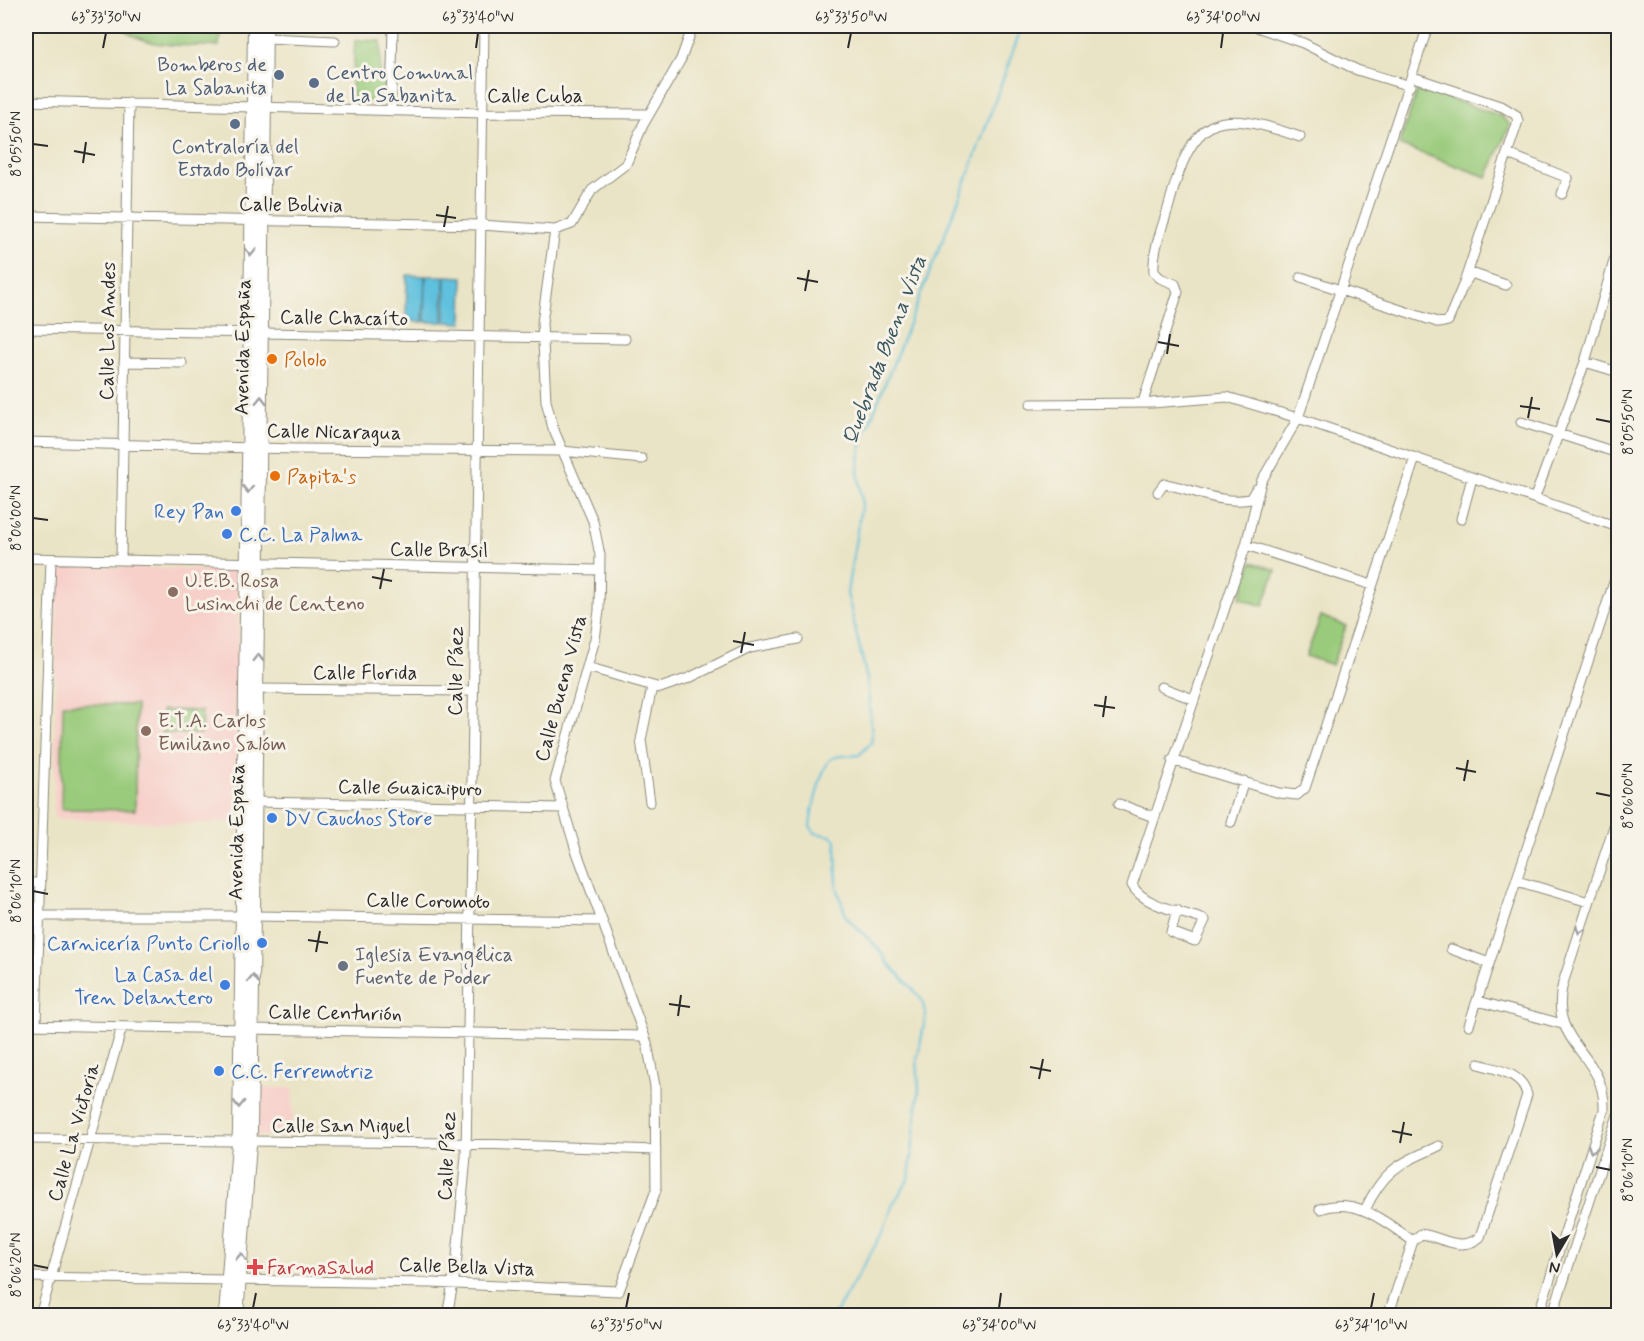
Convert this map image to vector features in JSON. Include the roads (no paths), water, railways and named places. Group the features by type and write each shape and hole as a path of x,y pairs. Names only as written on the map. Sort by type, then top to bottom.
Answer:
{"main road":[{"name":"Avenida España","path":"237,1316 234,1280 244,1142 258,221 259,107 254,26"},
{"name":"Avenida España","path":"259,107 266,32"},
{"name":"Avenida España","path":"248,916 256,802 257,689 253,563"},
{"name":"Avenida España","path":"225,1316 234,1280"}],"street":[{"path":"392,111 393,26"},
{"name":"Calle Páez","path":"447,1316 454,1283 466,1144 484,26"},
{"path":"555,230 572,224 592,190 624,168 649,114 681,59 693,26"},
{"path":"1254,26 1303,43 1357,70 1476,97 1516,115 1518,121 1464,283 1448,321 1440,323 1301,277"},
{"path":"1158,492 1164,483 1181,486 1206,497 1238,501 1250,499 1261,482 1298,418 1412,81 1428,26"},
{"path":"266,32 334,41"},
{"name":"Calle Cuba","path":"26,101 482,113 649,114"},
{"name":"Calle Los Andes","path":"121,560 129,103"},
{"path":"1143,402 1178,292 1175,284 1155,275 1153,270 1155,254 1173,188 1190,148 1207,129 1232,119 1259,123 1300,137"},
{"path":"1508,154 1568,178 1562,194"},
{"name":"Calle Bolivia","path":"26,216 481,225 555,230"},
{"name":"Calle Buena Vista","path":"555,230 542,339 546,401 562,451 597,533 600,570 598,617 587,667 555,781 644,1036 654,1073 656,1150 654,1198 619,1291"},
{"path":"1535,497 1560,435 1585,362 1618,247"},
{"path":"1464,283 1471,273 1506,285"},
{"name":"Calle Chacaíto","path":"26,329 626,339"},
{"path":"124,362 182,363"},
{"path":"1585,362 1618,372"},
{"path":"1031,404 1143,402 1227,397 1298,418 1618,527"},
{"path":"1521,422 1618,453"},
{"name":"Calle Nicaragua","path":"26,442 255,448 562,451 642,459"},
{"path":"1172,760 1279,793 1297,795 1305,788 1415,459"},
{"path":"1461,519 1472,478"},
{"path":"1177,910 1146,898 1136,892 1132,885 1172,760 1246,545 1261,482"},
{"path":"1246,545 1372,585"},
{"name":"Calle Brasil","path":"26,558 600,570"},
{"path":"36,1025 51,559"},
{"path":"1469,1025 1618,570"},
{"path":"587,667 652,687 666,687 757,646 798,639"},
{"path":"650,802 641,740 652,687"},
{"path":"1161,687 1193,699"},
{"name":"Calle Florida","path":"257,689 472,691"},
{"path":"1231,822 1244,781"},
{"name":"Calle Guaicaipuro","path":"256,802 563,808"},
{"path":"1119,804 1154,817"},
{"path":"1538,1316 1604,1110 1603,1090 1595,1068 1569,1038 1562,1024 1561,988 1618,814"},
{"path":"1517,881 1589,902"},
{"path":"26,883 41,883"},
{"name":"Calle Coromoto","path":"40,916 248,916 602,921"},
{"path":"1451,949 1489,963"},
{"path":"1478,1001 1562,1024"},
{"name":"Calle Centurión","path":"26,1025 644,1036"},
{"name":"Calle La Victoria","path":"40,1316 122,1027"},
{"path":"1388,1316 1413,1241 1420,1234 1462,1246 1471,1244 1480,1237 1527,1095 1522,1081 1515,1076 1479,1064"},
{"path":"1552,1316 1618,1115"},
{"name":"Calle San Miguel","path":"26,1139 466,1144 656,1150"},
{"path":"1365,1210 1374,1190 1396,1165 1439,1146"},
{"path":"1320,1209 1331,1205 1350,1205 1365,1210 1413,1241"},
{"name":"Calle Bella Vista","path":"26,1277 454,1283 619,1291"}],"water":[{"path":"407,275 425,276 423,322 406,321"},
{"path":"426,276 444,276 443,322 425,322"},
{"path":"446,276 463,277 462,323 445,322"}],"waterway":[{"name":"Quebrada Buena Vista","path":"834,1316 883,1232 893,1204 909,1179 919,1089 917,1060 926,1015 922,1000 887,962 879,949 846,917 837,887 836,840 831,836 815,833 810,826 812,811 828,763 837,757 859,755 871,743 867,679 847,593 862,501 858,471 861,444 968,176 1022,26"}],"place":[{"name":"Bomberos de La Sabanita","path":"279,75"},
{"name":"Centro Comunal de La Sabanita","path":"314,83"},
{"name":"Contraloría del Estado Bolívar","path":"235,124"},
{"name":"Pololo","path":"272,359"},
{"name":"Papita's","path":"275,476"},
{"name":"Rey Pan","path":"236,511"},
{"name":"C.C. La Palma","path":"227,534"},
{"name":"U.E.B. Rosa Lusinchi de Centeno","path":"173,592"},
{"name":"E.T.A. Carlos Emiliano Salóm","path":"146,731"},
{"name":"DV Cauchos Store","path":"272,818"},
{"name":"Carnicería Punto Criollo","path":"262,943"},
{"name":"Iglesia Evangélica Fuente de Poder","path":"343,966"},
{"name":"La Casa del Tren Delantero","path":"225,985"},
{"name":"C.C. Ferremotriz","path":"219,1071"},
{"name":"FarmaSalud","path":"255,1267"}]}
